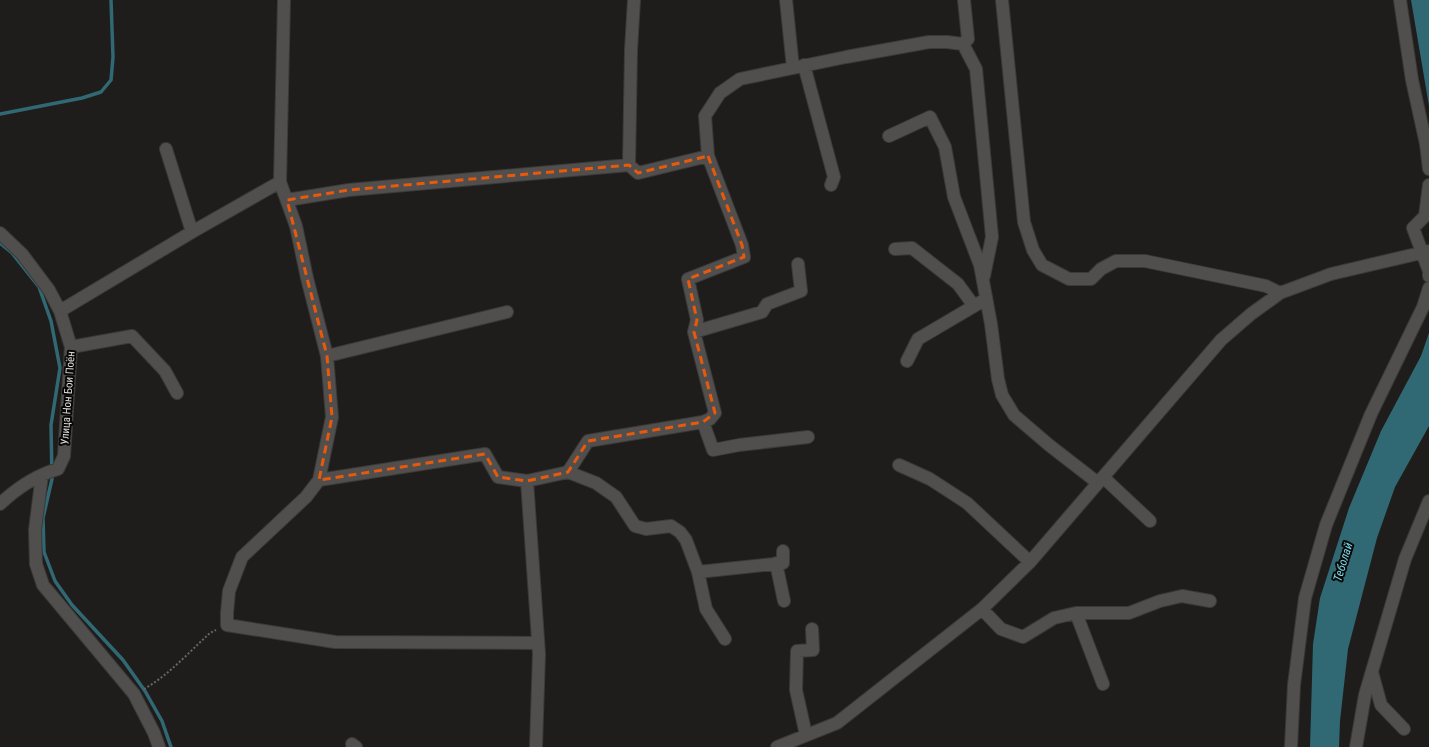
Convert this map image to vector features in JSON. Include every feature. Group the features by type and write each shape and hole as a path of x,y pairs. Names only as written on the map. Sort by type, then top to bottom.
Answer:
{"street":[{"path":"284,0 280,182 296,226 307,278 327,356 332,417 319,480 306,496 242,557 229,591 227,625 335,642 538,643"},
{"path":"629,165 634,0"},
{"path":"786,0 798,67 834,177 831,185"},
{"path":"568,472 588,441 703,422 710,419 715,413 694,332 697,320 688,279 744,257 742,245 708,156 705,116 720,93 740,79 846,57 929,42 963,44 968,40 964,0"},
{"path":"1002,0 1024,222 1033,250 1042,265 1069,279 1091,279 1101,269 1116,262 1145,261 1266,286 1280,293"},
{"path":"1400,0 1412,80 1426,144 1429,169"},
{"path":"963,44 976,69 992,237 983,281"},
{"path":"889,136 930,117 945,147 954,197 980,265 998,379 1002,395 1014,414 1049,445 1101,480 1150,521"},
{"path":"166,150 192,232"},
{"path":"287,200 348,190 629,165 638,173 708,156"},
{"path":"60,311 192,232 280,182"},
{"path":"1429,185 1425,216 1413,228 1425,251 1429,276"},
{"name":"Улица Нон Бои Поён","path":"0,233 22,254 49,290 60,311 71,347 64,456 49,472 35,530 36,564 43,585 134,694 154,733 159,747"},
{"path":"895,249 912,248 958,284 974,306"},
{"path":"777,747 837,722 982,609 1030,562 1221,340 1251,314 1280,293 1331,274 1425,251"},
{"path":"694,332 762,312 767,304 801,291 798,264"},
{"path":"1291,747 1294,685 1305,598 1326,525 1371,414 1423,307 1429,288"},
{"path":"907,361 918,339 986,298"},
{"path":"327,356 507,312"},
{"path":"71,347 132,336 165,371 177,393"},
{"path":"703,422 713,450 739,444 808,437"},
{"path":"319,480 485,454 498,477 527,481 568,472 596,483 616,497 635,526 646,529 671,526 680,532 686,540 698,572 706,610 726,639"},
{"path":"899,465 930,479 967,503 1030,562"},
{"path":"0,504 13,492 49,472"},
{"path":"527,481 538,643 536,747"},
{"path":"1356,747 1365,695 1405,559 1429,501"},
{"path":"698,572 783,563 782,551"},
{"path":"776,563 784,601"},
{"path":"982,609 1001,629 1023,637 1054,618 1076,614 1129,613 1160,601 1182,596 1210,601"},
{"path":"1076,614 1103,684"},
{"path":"806,735 796,690 797,651 813,650 812,629"},
{"path":"1372,671 1381,705 1404,729"}],"path":[{"path":"147,687 156,682 172,669 210,633 227,625"}],"highlighted area":[{"path":"708,156 742,245 744,257 688,279 697,320 694,332 715,413 703,422 588,441 568,472 527,481 498,477 485,454 319,480 332,417 327,356 287,200 349,190 629,165 638,173"}],"water":[{"path":"1411,0 1429,0 1429,106"},
{"name":"Теболай","path":"1429,333 1429,426 1395,487 1377,538 1348,649 1340,721 1339,747 1310,747 1313,644 1320,598 1349,508 1381,431 1421,356"}],"waterway":[{"path":"0,114 82,98 101,92 111,80 113,57 111,0"},
{"path":"0,243 12,253 39,287 51,321 60,368 51,425 52,479 43,518 44,552 55,581 72,605 123,660 145,691 162,721 171,747"}]}
